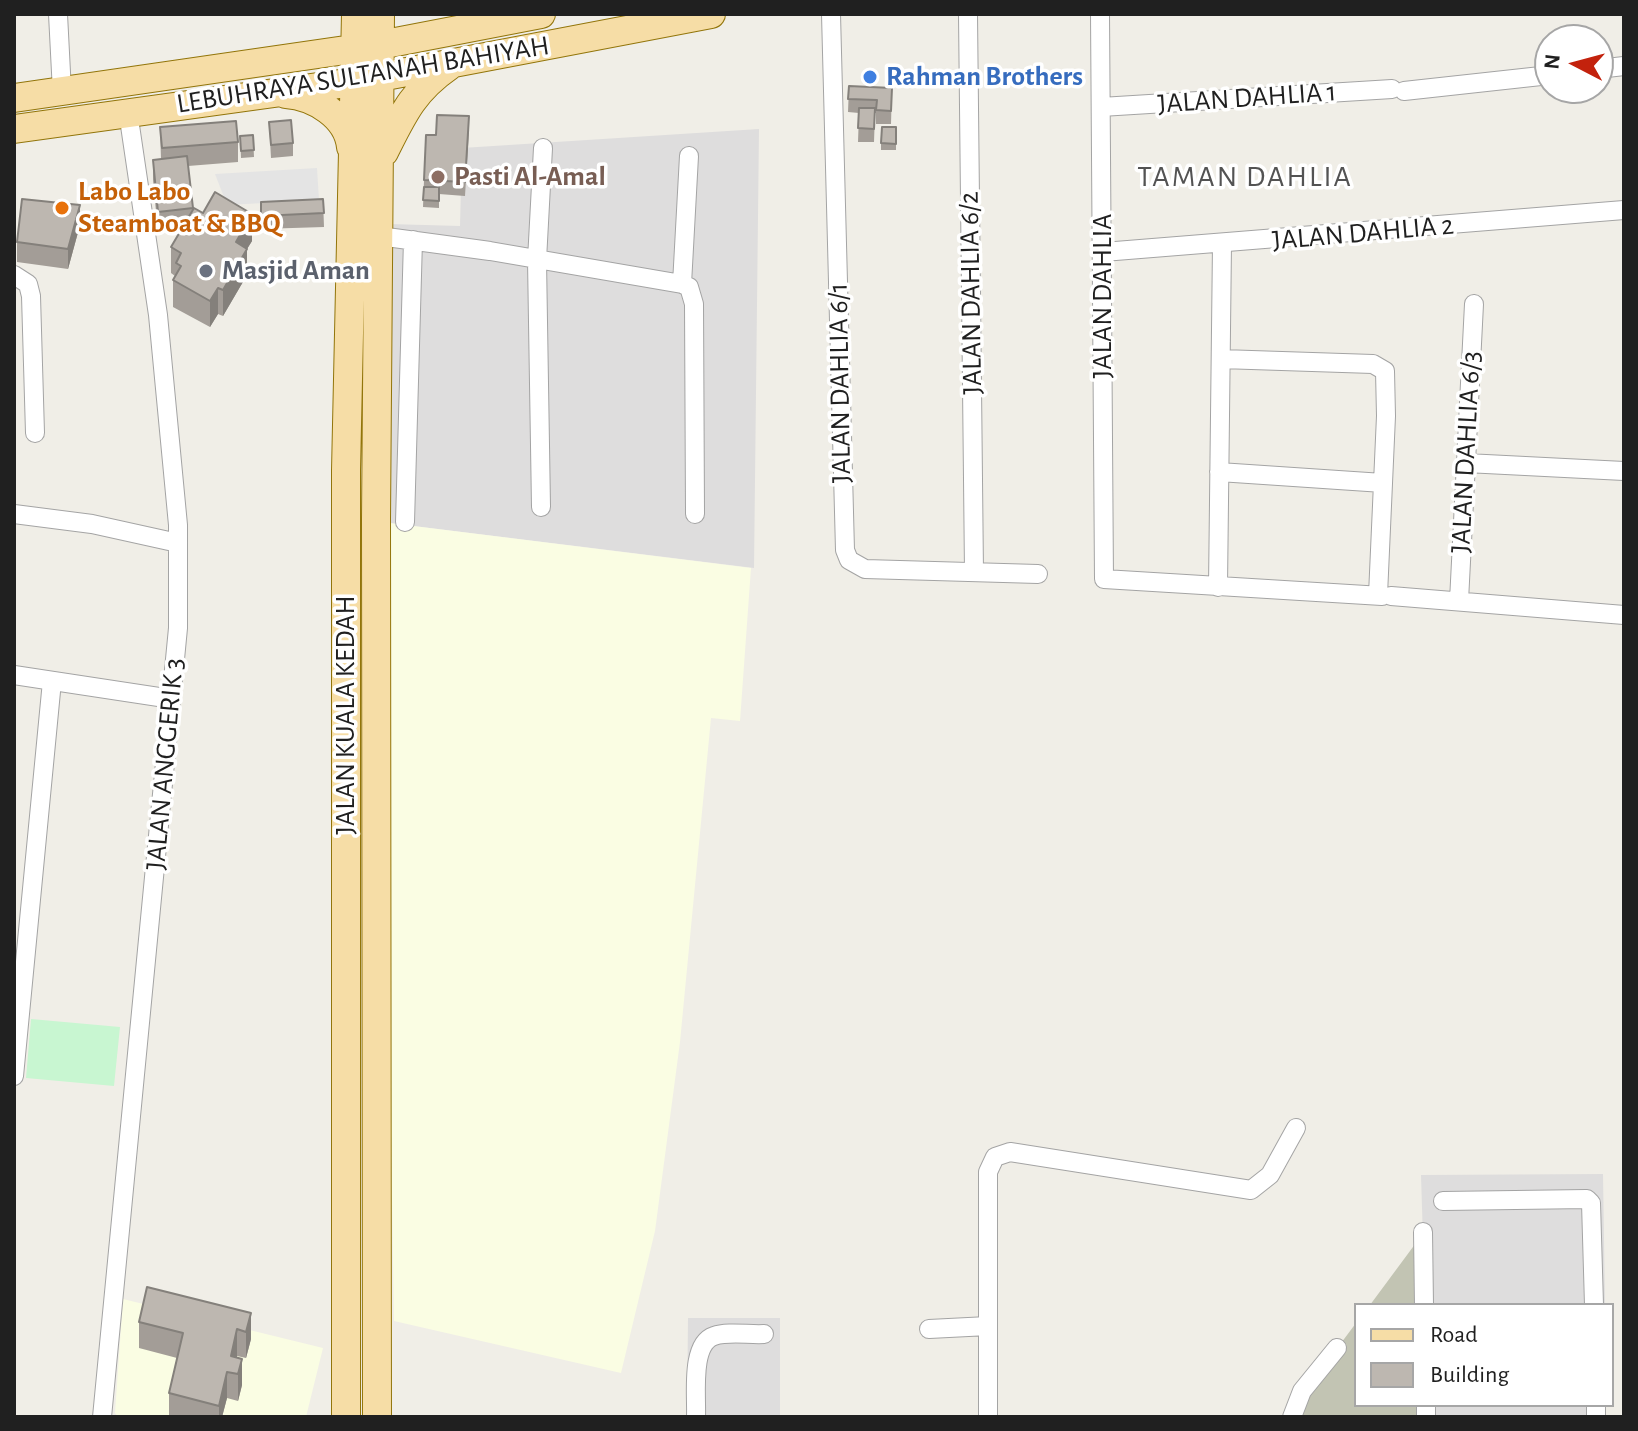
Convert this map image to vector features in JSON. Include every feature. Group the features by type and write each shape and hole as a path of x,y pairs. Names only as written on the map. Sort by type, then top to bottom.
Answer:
{"main road":[{"name":"JALAN KUALA KEDAH","path":"346,1417 346,470 366,162 367,79 367,47 354,14"},
{"path":"289,59 309,54 354,14"},
{"name":"JALAN KUALA KEDAH","path":"367,47 380,14"},
{"path":"415,14 435,29 455,30"},
{"name":"LEBUHRAYA SULTANAH BAHIYAH","path":"14,98 367,47 541,14"},
{"name":"LEBUHRAYA SULTANAH BAHIYAH","path":"14,129 367,79 711,14"},
{"path":"267,94 291,95 316,101 336,116 366,162 416,93 455,62"},
{"name":"JALAN KUALA KEDAH","path":"366,162 379,236 377,1417"},
{"path":"346,470 377,470"}],"street":[{"path":"58,14 62,92"},
{"name":"JALAN DAHLIA 6/1","path":"831,14 845,550 849,560 865,569 1038,574"},
{"name":"JALAN DAHLIA 6/2","path":"968,14 974,572"},
{"name":"JALAN DAHLIA","path":"1100,14 1104,579 1218,587"},
{"name":"JALAN DAHLIA 1","path":"1101,107 1398,90 1534,77"},
{"name":"JALAN ANGGERIK 3","path":"102,1417 178,628 178,543 155,291 128,112"},
{"path":"541,507 537,260 543,148"},
{"path":"682,284 689,156"},
{"name":"JALAN DAHLIA 2","path":"1103,252 1624,210"},
{"path":"379,236 689,287 694,304 695,514"},
{"path":"405,522 413,240"},
{"path":"1222,244 1218,587 1459,601 1624,615"},
{"path":"14,275 28,284 31,296 35,433"},
{"name":"JALAN DAHLIA 6/3","path":"1459,601 1474,304"},
{"path":"1221,359 1381,366 1386,379 1384,596"},
{"path":"1466,463 1624,471"},
{"path":"1219,472 1383,483"},
{"path":"14,514 92,524 178,543"},
{"path":"14,675 172,699"},
{"path":"14,1076 52,681"},
{"path":"988,1417 988,1172 995,1157 1010,1152 1251,1190 1270,1175 1296,1128"},
{"path":"1443,1201 1587,1199 1591,1203 1594,1303"},
{"path":"1423,1232 1424,1303"},
{"path":"929,1329 988,1326"},
{"path":"696,1417 697,1363 706,1340 716,1335 764,1334"},
{"path":"1292,1417 1302,1391 1337,1348"}],"shaded area":[{"path":"759,129 754,568 381,522 389,224 460,226 462,148"},
{"path":"317,168 319,200 227,205 215,174"},
{"path":"381,522 751,568 740,721 711,718 680,1042 655,1231 621,1373 394,1321"},
{"path":"1603,1174 1605,1303 1425,1303 1421,1175"},
{"path":"1427,1228 1430,1303 1371,1303"},
{"path":"123,1299 323,1348 306,1417 118,1417 115,1413"},
{"path":"688,1318 780,1318 780,1417 687,1417"},
{"path":"1354,1326 1354,1407 1433,1407 1433,1417 1286,1417"},
{"path":"1429,1407 1606,1407 1606,1417 1429,1417"}],"green space":[{"path":"31,1019 120,1027 114,1086 26,1078"}],"building":[{"path":"849,86 892,88 891,111 876,110 877,100 848,99"},
{"path":"859,108 875,108 874,129 858,128"},
{"path":"437,115 469,116 465,182 424,180 426,135 436,135"},
{"path":"291,120 293,143 271,145 269,122"},
{"path":"236,121 238,142 162,148 160,127"},
{"path":"882,127 896,127 896,144 881,143"},
{"path":"253,135 254,150 241,151 240,136"},
{"path":"187,156 193,208 158,212 153,160"},
{"path":"424,187 439,187 439,201 423,200"},
{"name":"Masjid Aman","path":"215,192 252,214 236,242 247,249 223,290 218,288 210,301 173,280 181,266 176,263 181,253 171,247 194,208 203,213"},
{"path":"22,199 80,205 68,249 17,242"},
{"path":"323,199 324,213 261,216 261,202"},
{"path":"147,1287 251,1313 246,1332 237,1329 231,1356 242,1359 238,1374 227,1372 219,1406 169,1393 183,1333 139,1322"}],"place":[{"name":"Rahman Brothers","path":"870,77"},
{"name":"Pasti Al-Amal","path":"438,177"},
{"name":"Labo Labo Steamboat & BBQ","path":"62,208"},
{"name":"Masjid Aman","path":"206,271"}],"district":[{"name":"TAMAN DAHLIA","path":"1245,177"}]}
